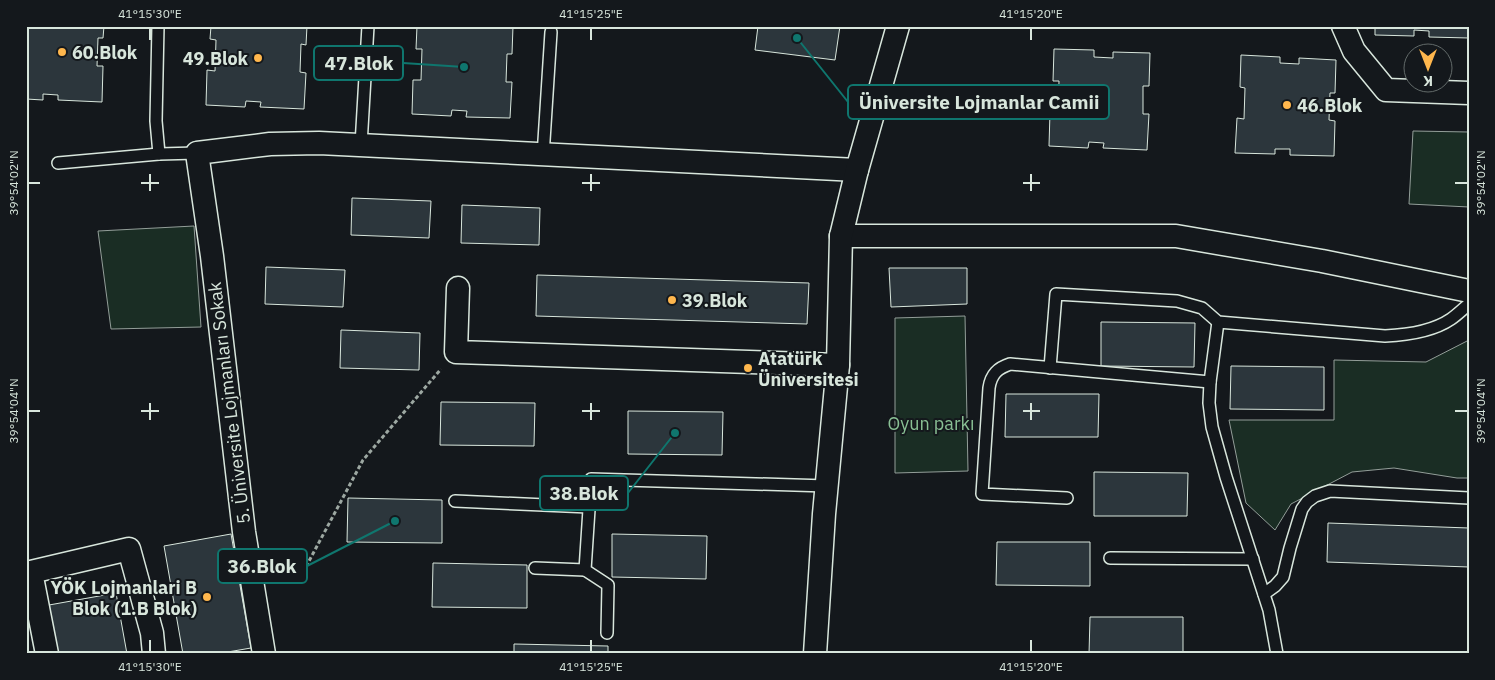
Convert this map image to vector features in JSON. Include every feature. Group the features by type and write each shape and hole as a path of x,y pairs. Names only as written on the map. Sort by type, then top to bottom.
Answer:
{"street":[{"path":"815,654 838,365 841,236 857,170 898,26"},
{"path":"1343,26 1354,51 1386,90 1469,94"},
{"path":"197,153 270,144 361,144 543,156 857,170"},
{"name":"5. Üniversite Lojmanları Sokak","path":"197,153 212,256 244,532 264,654"},
{"path":"841,236 1176,236 1469,291"},
{"path":"458,288 456,352 838,365"},
{"path":"47,654 31,572 129,549 152,633 154,654"}],"lane":[{"path":"158,26 156,121 159,154"},
{"path":"361,144 368,26"},
{"path":"543,156 551,32"},
{"path":"58,163 159,154 197,153"},
{"path":"1050,368 1056,294 1177,301 1202,308 1218,322 1385,336 1404,335 1422,331 1443,323 1450,320 1469,304"},
{"path":"1218,322 1210,382 1212,428 1269,610 1277,654"},
{"path":"1067,498 982,494 989,388 993,375 998,370 1010,364 1210,382"},
{"path":"585,570 591,479 827,486"},
{"path":"1264,594 1276,586 1283,576 1302,509 1315,496 1330,491 1469,498"},
{"path":"454,501 589,507"},
{"path":"1110,558 1253,559"},
{"path":"535,568 585,570 608,585 607,633"}],"path":[{"path":"300,578 362,460 456,352"}],"green space":[{"path":"1413,131 1469,132 1469,207 1409,204"},
{"path":"194,226 201,327 111,329 98,231"},
{"name":"Oyun parkı","path":"965,316 968,471 895,473 895,318"},
{"path":"1469,340 1469,478 1457,478 1394,468 1352,472 1291,504 1275,530 1246,503 1229,420 1334,420 1334,360 1426,362"}],"building":[{"name":"60.Blok","path":"26,26 104,26 103,38 98,38 97,66 103,66 102,102 58,100 58,95 43,94 43,100 26,99"},
{"name":"49.Blok","path":"211,26 307,26 306,45 301,44 300,72 306,73 304,109 260,107 261,102 246,101 245,107 206,105 207,70 215,71 216,40 210,39"},
{"path":"417,26 513,26 512,54 507,54 506,82 512,82 510,118 466,117 467,111 452,110 451,116 412,114 413,80 421,80 422,49 416,49"},
{"path":"758,26 840,26 835,60 755,50"},
{"path":"1375,26 1469,26 1469,38 1429,37 1429,31 1414,30 1414,36 1375,35"},
{"path":"1054,49 1094,50 1094,57 1113,58 1113,52 1150,53 1149,86 1143,86 1143,114 1149,114 1147,150 1103,148 1104,143 1089,142 1088,148 1049,146 1050,112 1058,112 1059,81 1053,81"},
{"name":"46.Blok","path":"1241,55 1280,57 1280,63 1299,64 1299,58 1336,60 1335,93 1330,93 1329,120 1335,121 1334,156 1290,155 1290,149 1275,149 1275,154 1235,153 1237,118 1244,119 1245,88 1240,87"},
{"path":"352,198 431,201 429,238 351,235"},
{"path":"462,205 540,208 539,245 461,243"},
{"path":"266,267 345,270 343,307 265,304"},
{"path":"889,268 967,268 967,304 891,307"},
{"name":"39.Blok","path":"537,275 809,283 807,324 536,316"},
{"path":"1101,322 1195,323 1194,367 1101,366"},
{"path":"341,330 420,333 419,370 340,368"},
{"path":"1231,366 1324,367 1324,410 1230,409"},
{"path":"1006,394 1099,394 1098,437 1005,437"},
{"path":"441,402 535,403 534,446 440,445"},
{"path":"628,411 723,412 722,455 628,454"},
{"path":"1094,472 1188,473 1187,516 1094,516"},
{"path":"348,498 442,500 442,543 347,542"},
{"path":"1328,523 1469,528 1469,567 1327,562"},
{"name":"YÖK Lojmanlari B Blok (1.B Blok)","path":"231,534 251,648 216,654 183,654 164,546"},
{"path":"612,534 707,536 706,579 612,577"},
{"path":"997,542 1090,542 1090,586 996,585"},
{"path":"433,563 527,565 527,608 432,607"},
{"path":"116,593 127,654 58,654 49,605"},
{"path":"1090,617 1183,617 1183,654 1089,654"},
{"path":"514,644 608,646 608,654 514,654"}],"place":[{"name":"Üniversite Lojmanlar Camii","path":"797,38"},
{"name":"60.Blok","path":"62,52"},
{"name":"49.Blok","path":"258,58"},
{"name":"47.Blok","path":"464,67"},
{"name":"46.Blok","path":"1287,105"},
{"name":"39.Blok","path":"672,300"},
{"name":"Atatürk Üniversitesi","path":"748,368"},
{"name":"38.Blok","path":"675,433"},
{"name":"36.Blok","path":"395,521"},
{"name":"YÖK Lojmanlari B Blok (1.B Blok)","path":"207,597"}]}
